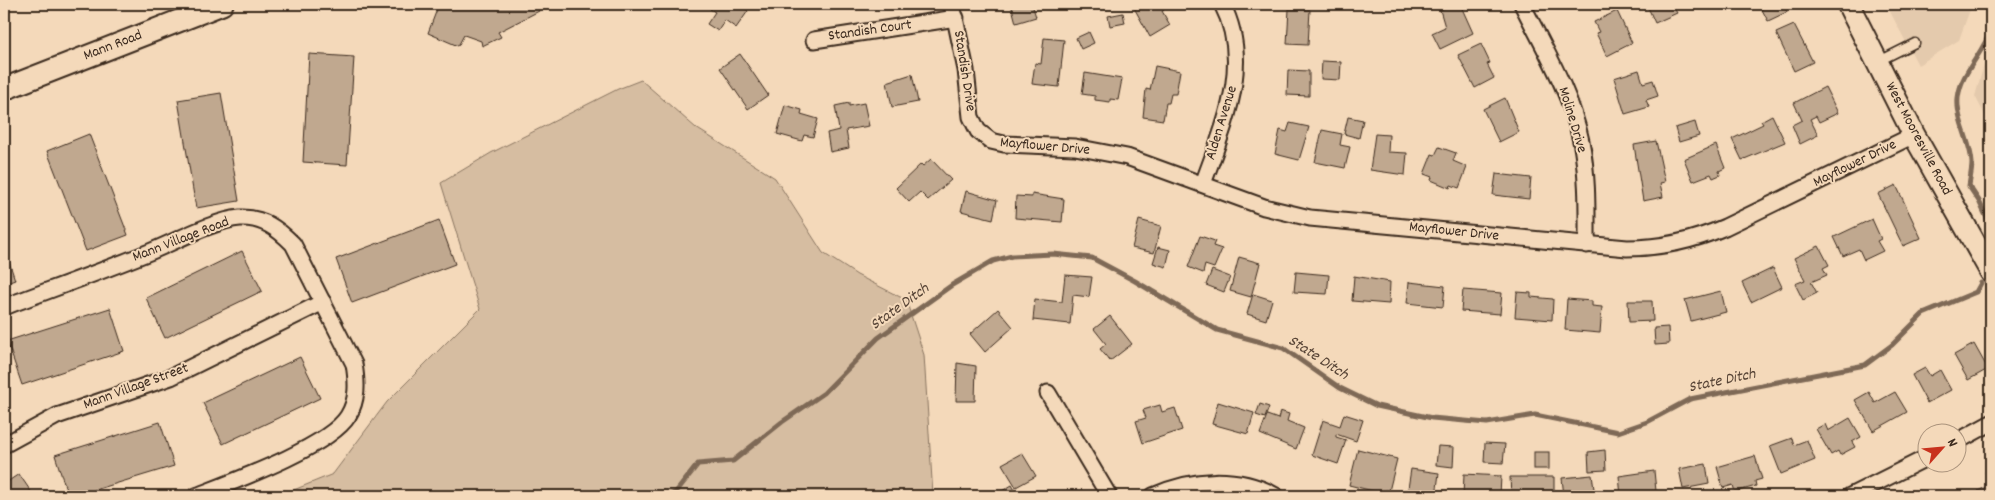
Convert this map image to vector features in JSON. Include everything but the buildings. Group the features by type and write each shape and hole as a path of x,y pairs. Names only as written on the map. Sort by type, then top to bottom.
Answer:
{"main road":[{"name":"Mann Road","path":"4,88 222,4"},
{"name":"West Mooresville Road","path":"1848,4 1914,136 1991,272"}],"street":[{"name":"Alden Avenue","path":"1203,184 1228,114 1235,84 1236,53 1232,30 1222,4"},
{"name":"Moline Drive","path":"1522,4 1567,96 1581,140 1587,193 1587,245"},
{"name":"Standish Court","path":"814,40 954,11"},
{"name":"Standish Drive","path":"954,11 966,70 971,117 982,135"},
{"name":"Mayflower Drive","path":"982,135 999,144 1060,146 1112,154 1141,161 1264,207 1310,218 1627,248 1650,247 1695,238 1724,227 1914,136"},
{"name":"Mann Village Road","path":"4,307 120,264 226,221 240,218 264,222 287,237 293,244 354,364 357,381 356,394 348,416 336,431 325,439 244,477 196,496"},
{"name":"Mann Village Street","path":"4,445 57,416 171,377 323,302"},
{"path":"1048,393 1109,496"},
{"path":"1968,436 1991,423"},
{"path":"1850,496 1918,461"},
{"path":"1153,496 1183,484 1220,481 1249,486 1276,496"}],"lane":[{"path":"1877,62 1915,43"}],"shaded area":[{"path":"1886,4 1972,4 1959,40 1918,65"},
{"path":"1991,40 1991,127 1975,96"},
{"path":"641,80 696,128 775,178 823,253 857,275 906,300 924,355 933,496 279,496 333,474 387,402 480,309 441,183 491,153 618,89"}],"waterway":[{"path":"1991,29 1983,47 1963,79 1958,98 1961,123 1971,155 1972,166 1969,186 1979,201 1991,227"},
{"name":"State Ditch","path":"669,496 676,492 698,464 733,461 782,422 824,393 878,338 952,285 993,261 1012,256 1053,254 1092,258 1135,281 1217,330 1283,348 1340,388 1377,406 1432,418 1487,423 1535,415 1618,432 1647,422 1690,399 1865,365 1892,345 1923,314 1976,292 1981,283"}]}
